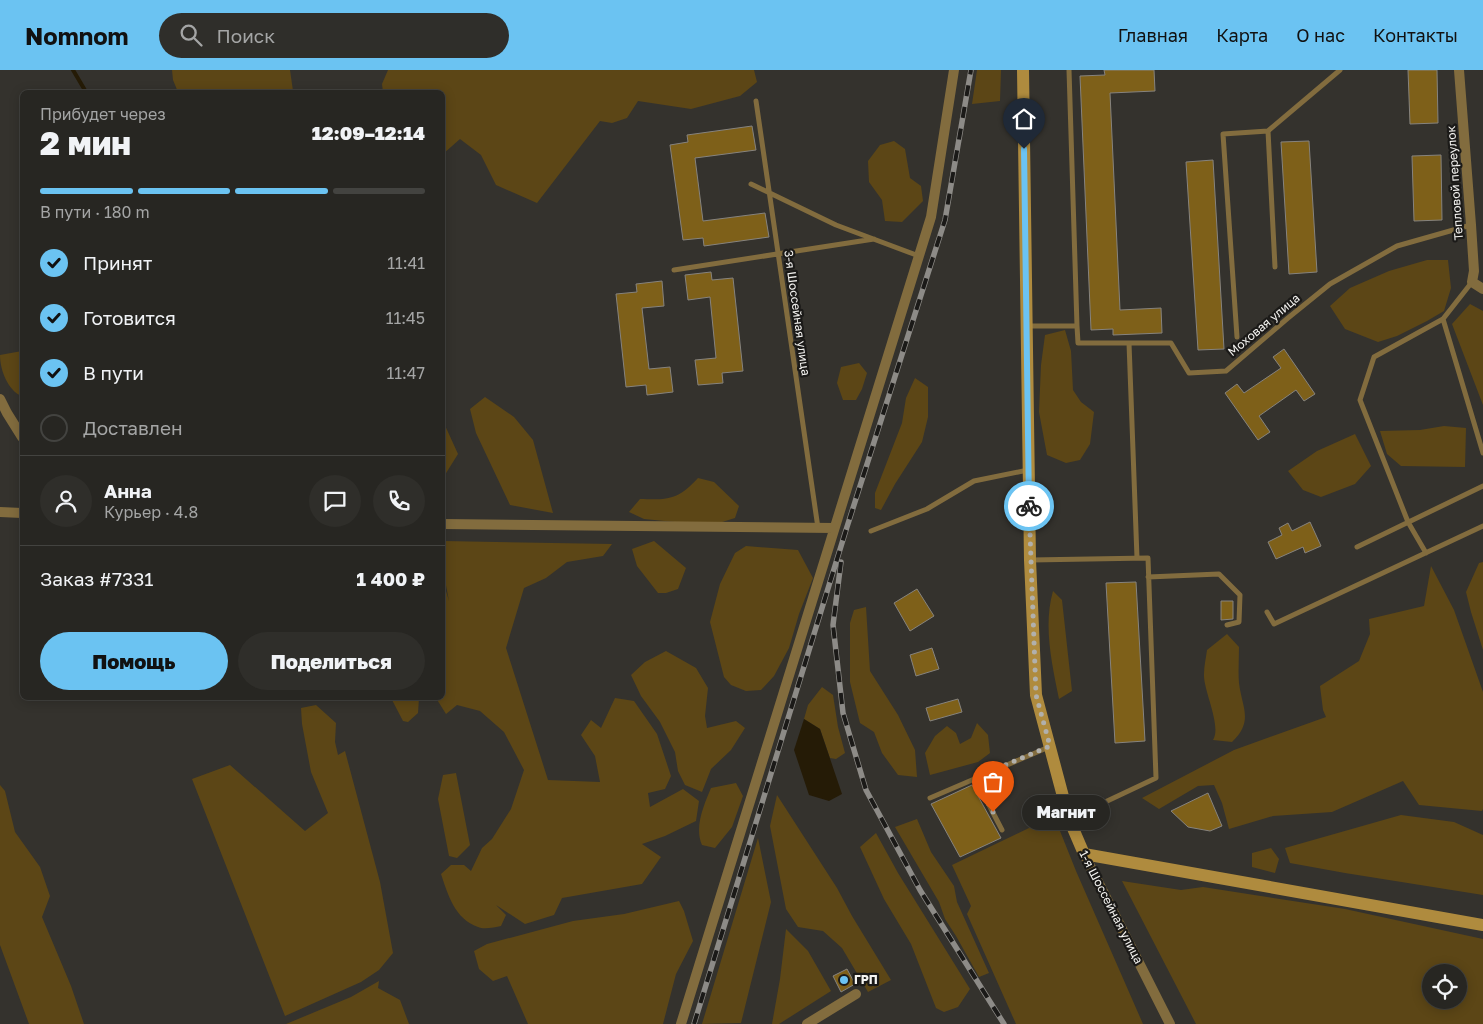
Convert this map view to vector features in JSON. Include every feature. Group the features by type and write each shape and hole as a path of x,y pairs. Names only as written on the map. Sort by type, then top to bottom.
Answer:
{"street":[{"path":"681,1024 931,217 954,70"},
{"name":"1-я Шоссейная улица","path":"1023,70 1030,560 1036,695 1069,819 1084,854 1170,1024"},
{"name":"Тепловой переулок","path":"1460,70 1474,271 1472,282"},
{"path":"1472,282 1483,289"},
{"path":"0,399 6,413 20,434"},
{"path":"0,512 20,513"},
{"path":"445,524 834,528"},
{"path":"1084,854 1483,925"},
{"path":"808,1024 856,994"}],"lane":[{"path":"1027,326 1077,326 1069,70"},
{"path":"1236,336 1223,134 1268,131 1340,70"},
{"name":"3-я Шоссейная улица","path":"756,100 818,528"},
{"path":"1268,131 1275,267"},
{"path":"751,184 836,225 919,256"},
{"name":"Моховая улица","path":"1077,326 1078,343 1170,343 1189,373 1226,371 1330,284 1397,246 1471,225"},
{"path":"674,270 874,239"},
{"path":"1426,553 1408,522 1360,400 1374,357 1443,319 1472,282"},
{"path":"1443,319 1483,453"},
{"path":"1130,343 1137,558"},
{"path":"871,531 927,509 974,481 1029,470"},
{"path":"1357,547 1483,486"},
{"path":"1267,612 1274,624 1483,526"},
{"path":"1030,560 1148,558 1156,778 1069,819"},
{"path":"1148,577 1219,574 1240,595 1239,622 1228,625"},
{"path":"930,798 1050,746"},
{"path":"975,778 1002,830"}],"shaded area":[{"path":"172,70 290,70 293,90 177,90 173,80"},
{"path":"388,70 754,70 757,82 740,96 691,109 638,101 627,118 612,123 600,121 537,203 496,185 481,155 460,139 445,152 445,90 383,90 382,84"},
{"path":"977,70 1001,70 1000,101 972,104"},
{"path":"894,141 905,149 910,178 921,186 923,201 902,222 885,221 882,200 869,182 868,161 880,145"},
{"path":"1427,260 1448,260 1451,288 1444,311 1397,336 1378,342 1345,329 1330,306 1350,288 1389,271"},
{"path":"1470,304 1483,311 1483,405 1452,324"},
{"path":"1065,330 1071,351 1073,390 1081,402 1094,412 1090,444 1080,460 1066,463 1047,455 1039,412 1041,365 1045,335"},
{"path":"20,351 20,395 9,385 1,367 0,355"},
{"path":"859,363 867,373 862,389 856,400 843,400 837,383 841,367"},
{"path":"915,378 928,387 928,417 922,442 881,510 875,508 875,493 902,423 906,398"},
{"path":"485,397 514,417 533,440 553,513 510,505 476,433 470,409"},
{"path":"445,425 458,454 445,475"},
{"path":"1444,426 1466,428 1465,467 1401,466 1387,454 1380,431 1420,430"},
{"path":"1355,434 1371,466 1355,484 1321,497 1303,490 1288,471 1317,451"},
{"path":"698,478 714,482 739,506 735,518 719,523 685,523 644,519 629,512 640,499 665,499 678,495"},
{"path":"445,541 612,544 603,556 567,562 546,578 524,588 506,648 548,780 600,782 595,756 581,735 591,720 601,728 615,698 634,701 657,734 671,776 665,789 648,793 650,807 683,789 699,801 696,821 665,836 642,844 661,857 642,884 562,898 554,915 525,924 496,905 506,915 501,926 480,928 463,918 458,912 446,890 441,874 451,865 464,865 471,871 482,848 492,839 511,809 524,770 504,732 480,711 457,705 446,714 437,700 445,700 445,588 449,601 445,580"},
{"path":"654,541 686,568 678,589 666,593 658,593 637,566 632,549"},
{"path":"746,546 798,550 813,578 799,614 789,648 774,676 761,690 746,691 731,685 724,677 710,622 720,584 735,553"},
{"path":"1483,562 1483,650 1466,592 1479,563"},
{"path":"1431,566 1454,610 1483,692 1482,811 1419,805 1403,781 1332,812 1273,816 1229,829 1222,803 1214,785 1198,786 1159,809 1142,798 1234,750 1326,717 1323,710 1320,686 1359,661 1370,634 1369,619 1424,606"},
{"path":"1053,591 1062,600 1072,691 1059,699 1051,659 1049,631 1050,604"},
{"path":"866,607 870,671 898,715 915,750 917,777 898,775 882,753 874,732 860,723 850,682 850,623 854,610"},
{"path":"1227,634 1239,647 1239,683 1245,714 1243,727 1232,742 1213,740 1215,734 1214,717 1204,681 1207,650"},
{"path":"666,651 696,668 708,688 705,716 707,728 736,721 745,728 731,750 711,769 702,792 685,785 678,771 675,752 660,722 641,696 631,675 645,662"},
{"path":"822,687 833,695 838,727 845,753 836,759 830,758 820,729 804,719 808,705"},
{"path":"392,700 419,700 418,713 408,722 403,721"},
{"path":"316,705 336,723 335,742 338,755 345,751 380,882 393,953 379,970 361,982 285,1016 192,779 230,765 305,831 328,813 311,772 302,724 301,708"},
{"path":"804,719 820,729 842,794 829,801 809,795 794,750"},
{"path":"977,723 988,735 990,753 978,762 930,775 925,753 935,736 947,726 956,733 960,744 971,738"},
{"path":"456,773 470,845 457,858 449,856 438,799 443,775"},
{"path":"736,783 743,796 732,827 715,848 702,845 699,824 711,788"},
{"path":"0,785 5,791 15,832 40,867 50,896 42,917 71,986 84,1024 29,1024 0,945"},
{"path":"777,795 837,888 891,980 868,992 842,948 823,931 798,927 786,909 770,826"},
{"path":"1401,815 1454,822 1483,835 1483,895 1290,863 1285,848"},
{"path":"1054,816 1143,1024 1016,1024 967,914 971,906 952,865"},
{"path":"917,819 931,852 954,886 957,902 989,973 979,977 945,919 939,902 895,827"},
{"path":"876,833 898,873 970,989 958,1007 944,1012 936,1008 911,944 884,899 860,847"},
{"path":"758,838 771,902 741,1023 702,1024"},
{"path":"1271,848 1279,859 1275,873 1252,867 1252,853"},
{"path":"1122,881 1181,890 1203,887 1345,909 1483,939 1483,1024 1196,1024"},
{"path":"679,901 693,941 676,974 663,1024 528,1024 507,976 493,981 479,969 474,951 487,944 573,921 624,914"},
{"path":"786,929 808,951 831,991 779,1024 772,1024 780,979"},
{"path":"379,981 378,988 400,1000 409,1024 286,1024 351,997"}],"building":[{"path":"1104,70 1154,70 1155,91 1110,93 1120,310 1161,308 1162,333 1113,335 1113,329 1091,330 1080,76 1105,75"},
{"path":"1408,70 1437,70 1438,123 1410,124"},
{"path":"752,126 756,150 695,158 703,221 765,213 769,237 704,246 703,238 683,240 670,145 688,142 687,135"},
{"path":"1309,141 1317,272 1289,274 1281,142"},
{"path":"1441,155 1442,220 1414,221 1412,156"},
{"path":"1213,160 1224,349 1198,350 1186,162"},
{"path":"711,272 712,280 733,278 743,371 722,373 723,383 698,385 695,360 716,358 710,297 688,300 685,275"},
{"path":"662,281 664,306 642,308 649,369 670,367 673,392 647,395 646,385 626,387 616,294 637,292 636,284"},
{"path":"1284,349 1315,394 1304,401 1296,390 1259,416 1270,432 1258,440 1225,393 1237,384 1244,393 1281,368 1273,357"},
{"path":"1310,522 1321,546 1305,553 1303,547 1276,559 1268,542 1282,535 1279,528 1288,523 1292,531"},
{"path":"1136,582 1145,741 1115,743 1106,583"},
{"path":"917,589 934,616 910,631 894,603"},
{"path":"1221,601 1233,601 1233,619 1221,620"},
{"path":"932,648 939,669 916,676 910,655"},
{"path":"958,699 962,712 930,721 926,708"},
{"path":"972,785 1001,838 960,857 931,804"},
{"path":"1208,793 1222,826 1210,831 1188,827 1171,811"},
{"name":"ГРП","path":"847,969 855,984 841,992 833,976"}],"waterway":[{"path":"73,70 85,90"}],"railway":[{"path":"694,1024 846,530 945,220 971,70"},
{"path":"841,562 833,625 843,713 866,790 920,890 1004,1024"}],"way so far":[{"path":"993,812 975,778 1050,746 1036,695 1029,506"}],"place":[{"name":"Магнит","path":"993,812"},
{"name":"ГРП","path":"844,980"}],"route":[{"path":"1024,149 1029,506"}]}
